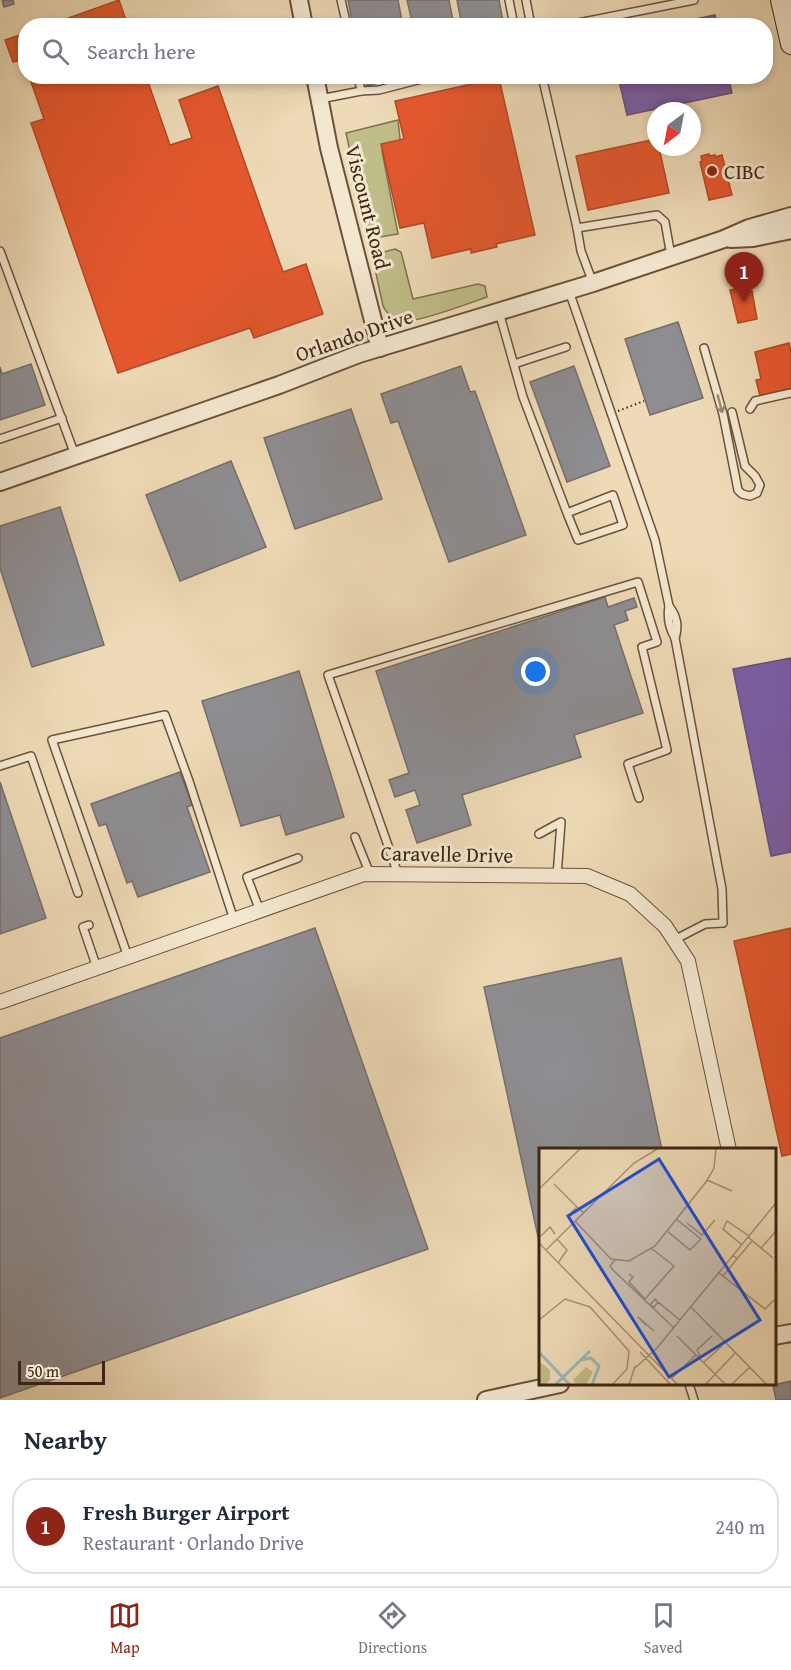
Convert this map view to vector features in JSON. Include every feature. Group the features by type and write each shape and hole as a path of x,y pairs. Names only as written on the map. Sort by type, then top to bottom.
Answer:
{"main road":[{"path":"781,0 791,44"}],"street":[{"path":"299,0 302,18"},
{"name":"Viscount Road","path":"317,84 330,148 380,348"},
{"name":"Orlando Drive","path":"0,482 380,348 569,291 724,239 749,228 791,216"},
{"name":"Orlando Drive","path":"724,239 753,238 791,230"},
{"name":"Caravelle Drive","path":"0,1002 364,874 587,876 630,894 665,926 688,961 729,1148"},
{"path":"776,1336 791,1332"},
{"path":"486,1400 551,1385"}],"lane":[{"path":"341,0 345,18"},
{"path":"509,0 512,18"},
{"path":"526,0 529,18"},
{"path":"603,18 694,0"},
{"path":"360,84 361,91"},
{"path":"320,99 402,84"},
{"path":"544,84 581,251 593,283"},
{"path":"577,228 657,215 665,222 671,256"},
{"path":"0,251 75,455"},
{"path":"569,291 655,540 669,606 669,623 675,638 722,889 723,923 705,924 674,940"},
{"path":"499,312 523,397 567,513 578,540 623,525 613,495 567,513"},
{"path":"514,364 566,347"},
{"path":"704,348 723,414 738,490 750,496 757,493 760,485 745,466 732,412"},
{"path":"750,409 755,401 791,393"},
{"path":"0,439 62,418"},
{"path":"398,874 328,675 638,582 657,642 642,647 667,750 628,764 639,798"},
{"path":"128,957 52,740 165,715 234,920"},
{"path":"0,766 31,756 78,893"},
{"path":"539,834 561,822 557,876"},
{"path":"355,837 370,874"},
{"path":"260,911 247,877 298,858"},
{"path":"89,925 83,927 97,968"},
{"path":"690,1385 694,1400"}],"path":[{"path":"611,413 644,401"}],"shaded area":[{"path":"398,120 401,147 382,151 398,234 369,239 346,133"},
{"path":"395,249 401,252 413,299 478,284 485,286 487,297 422,319 405,321 395,318 383,306 372,255"}],"building: Shops":[{"path":"119,0 125,18 68,18"},
{"path":"18,36 18,60 13,62 5,40"},
{"path":"32,84 149,84 170,145 192,138 179,100 218,86 283,272 306,264 323,314 254,338 250,328 118,373 31,123 44,119"},
{"path":"472,84 500,84 535,235 496,244 497,247 471,253 471,249 432,258 424,223 400,228 381,144 404,139 395,101"},
{"path":"647,141 647,156 661,156 669,193 588,210 576,156"},
{"path":"722,155 732,195 709,200 700,162 702,161 701,156"},
{"path":"749,286 757,319 738,323 730,290"},
{"path":"789,343 791,388 760,396 756,380 761,379 755,352"},
{"path":"791,928 791,1154 782,1156 734,941"}],"building: Offices":[{"path":"620,84 730,84 732,93 689,102 647,102 647,111 627,115"},
{"path":"791,658 791,852 771,856 733,669"}],"building: Industry":[{"path":"2,0 13,0 14,4 4,7"},
{"path":"348,0 398,0 401,18 351,18"},
{"path":"407,0 449,0 452,18 411,18"},
{"path":"457,0 499,0 502,18 460,18"},
{"path":"678,322 703,398 650,415 625,339"},
{"path":"31,364 45,405 0,420 0,367 2,374"},
{"path":"461,366 470,392 475,391 526,535 449,562 398,421 391,423 381,394"},
{"path":"574,366 610,466 567,482 530,382"},
{"path":"351,409 382,499 295,529 264,438"},
{"path":"231,461 266,547 180,581 146,495"},
{"path":"60,507 104,645 32,667 0,568 0,526"},
{"path":"605,597 608,607 634,598 637,607 625,611 628,620 614,625 643,713 574,735 581,757 462,795 471,825 417,843 406,810 420,805 415,790 395,797 389,780 409,773 376,671"},
{"path":"299,671 344,817 286,835 280,815 241,826 202,701"},
{"path":"180,772 192,805 187,807 210,872 138,897 132,881 127,883 106,824 99,826 91,804"},
{"path":"0,782 46,918 0,934"},
{"path":"315,928 428,1249 0,1398 0,1038"},
{"path":"621,958 662,1148 539,1148 539,1241 484,987"},
{"path":"791,1381 791,1400 776,1400 773,1385"}],"place":[{"name":"CIBC","path":"712,171"},
{"name":"Fresh Burger Airport","path":"744,302"}]}
